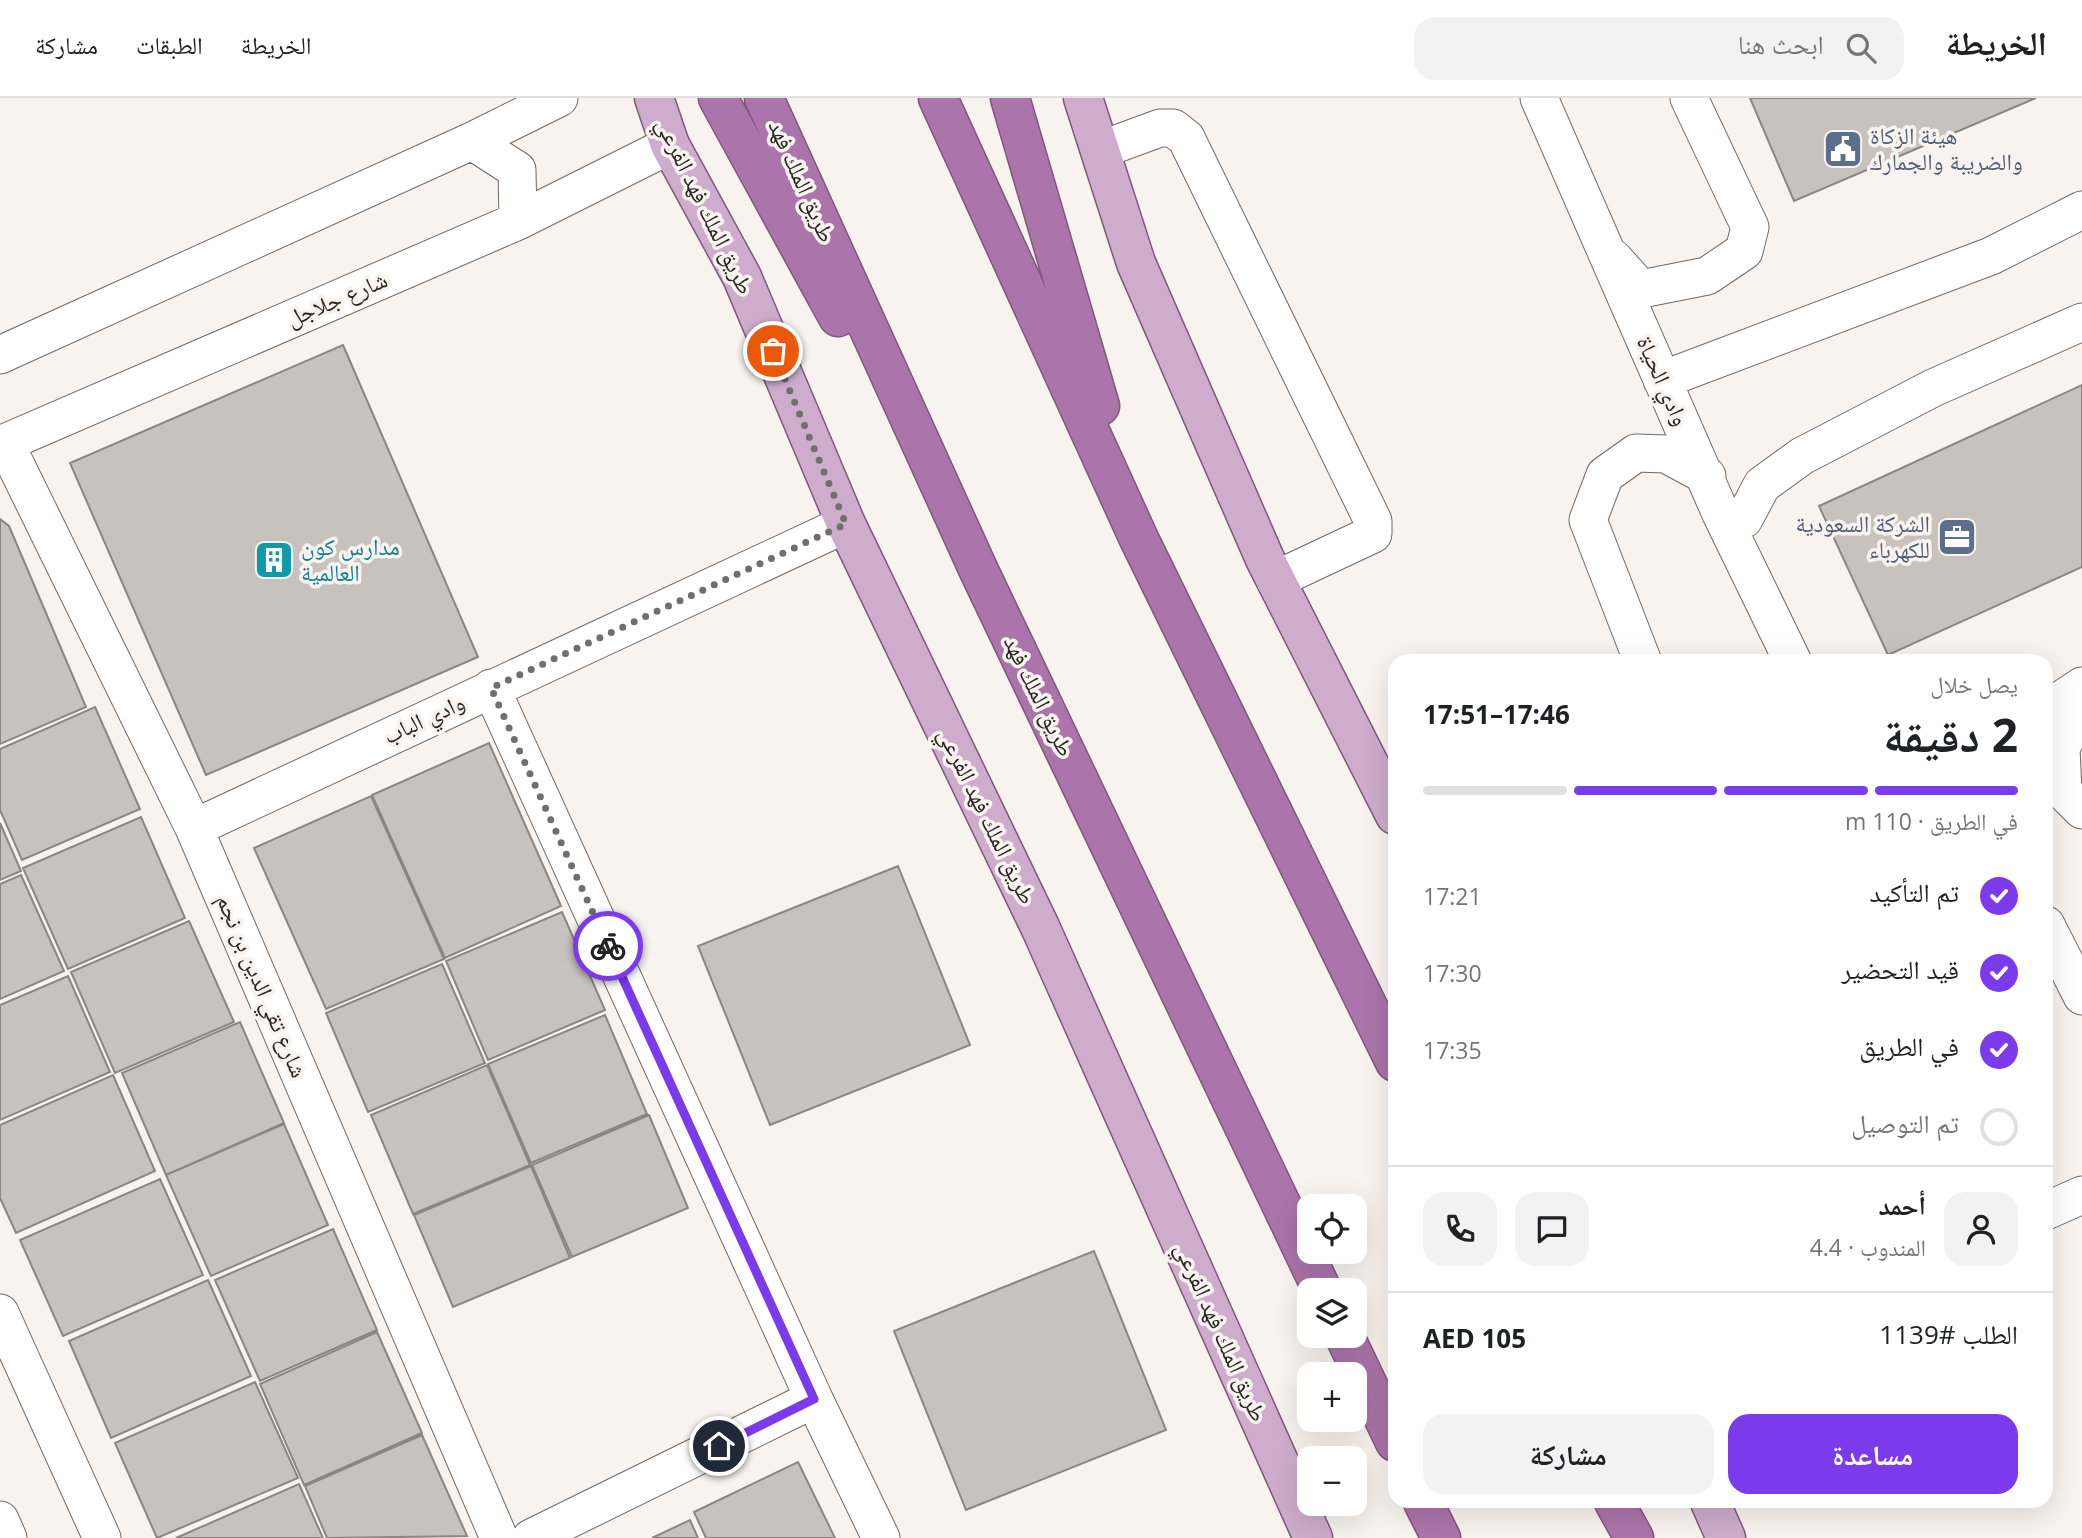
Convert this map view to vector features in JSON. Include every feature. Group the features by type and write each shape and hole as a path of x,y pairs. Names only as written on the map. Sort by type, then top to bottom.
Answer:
{"highway":[{"path":"718,98 979,571"},
{"name":"طريق الملك فهد","path":"764,98 979,571 1316,1278"},
{"path":"938,98 1139,539 1388,1048"},
{"path":"1010,98 1139,539"},
{"path":"1350,1348 1388,1427"},
{"path":"1426,1508 1441,1538"},
{"path":"1610,1508 1623,1538"},
{"path":"1617,1508 1634,1538"}],"main road":[{"name":"طريق الملك فهد الفرعي","path":"654,98 670,145 742,277 846,524 1041,929 1313,1538"},
{"path":"1083,98 1136,263 1275,580 1388,800"},
{"path":"1713,1508 1726,1538"}],"street":[{"path":"0,355 472,141 559,98"},
{"name":"وادي الحياة","path":"1539,98 1662,380 1707,476 1721,514 1789,654"},
{"path":"1605,249 1641,289 1707,276 1744,251 1750,227 1689,98"},
{"path":"1100,150 1160,128 1173,128 1186,138 1373,521 1373,534 1275,580"},
{"path":"472,141 517,170 518,221"},
{"name":"شارع جلاجل","path":"2,444 518,221 670,145"},
{"path":"1662,380 1991,256 2082,210"},
{"path":"1721,514 1744,519 1762,485 1802,456 1933,388 2082,322"},
{"name":"شارع تقي الدين بن نجم","path":"2,444 194,828 499,1538"},
{"path":"1640,654 1588,520 1605,475 1636,453 1665,454 1707,476"},
{"name":"وادي الباب","path":"194,828 846,524"},
{"path":"2053,682 2082,671"},
{"path":"2053,705 2082,686"},
{"path":"491,688 814,1399 881,1538"},
{"path":"2082,707 2062,748 2063,792 2082,810"},
{"path":"2053,939 2082,996"},
{"path":"2053,1208 2082,1195"},
{"path":"0,1313 102,1538"},
{"path":"530,1538 814,1399"},
{"path":"0,1520 8,1538"}],"building":[{"name":"هيئة الزكاة والضريبة والجمارك","path":"1750,98 2036,98 1794,201"},
{"name":"مدارس كون العالمية","path":"343,345 478,657 206,775 70,463"},
{"name":"الشركة السعودية للكهرباء","path":"2082,385 2082,567 1888,654 1819,506"},
{"path":"0,519 9,526 86,707 0,744"},
{"path":"95,707 140,809 22,860 0,810 0,749"},
{"path":"489,743 561,906 445,958 372,795"},
{"path":"371,796 444,959 326,1009 254,848"},
{"path":"141,817 185,918 68,969 23,868"},
{"path":"0,823 21,871 0,880"},
{"path":"898,866 970,1045 770,1125 698,946"},
{"path":"21,875 64,971 0,999 0,884"},
{"path":"562,912 605,1010 488,1060 446,961"},
{"path":"189,921 234,1022 115,1073 71,972"},
{"path":"442,964 485,1063 368,1112 326,1013"},
{"path":"68,976 110,1072 0,1120 0,1005"},
{"path":"605,1015 647,1114 531,1163 488,1064"},
{"path":"240,1022 284,1123 166,1175 122,1073"},
{"path":"487,1065 530,1165 413,1214 371,1115"},
{"path":"113,1075 155,1171 16,1233 0,1198 0,1125"},
{"path":"649,1115 688,1208 572,1257 532,1165"},
{"path":"284,1124 328,1225 211,1276 166,1175"},
{"path":"531,1166 570,1258 453,1307 414,1215"},
{"path":"160,1179 203,1275 63,1336 20,1240"},
{"path":"333,1229 377,1330 260,1381 215,1280"},
{"path":"1094,1251 1166,1430 966,1510 894,1331"},
{"path":"208,1280 251,1376 111,1438 69,1341"},
{"path":"377,1332 422,1433 304,1485 260,1384"},
{"path":"255,1382 298,1478 157,1538 115,1443"},
{"path":"422,1435 467,1536 327,1538 305,1486"},
{"path":"798,1462 835,1538 706,1538 694,1512"},
{"path":"299,1484 323,1538 176,1538"},
{"path":"690,1520 698,1538 652,1538"}],"way so far":[{"path":"608,946 491,688 846,524 773,351"}],"place":[{"name":"هيئة الزكاة والضريبة والجمارك","path":"1843,149"},
{"name":"الشركة السعودية للكهرباء","path":"1957,537"},
{"name":"مدارس كون العالمية","path":"274,560"}],"route":[{"path":"608,946 814,1399 719,1446"}]}
